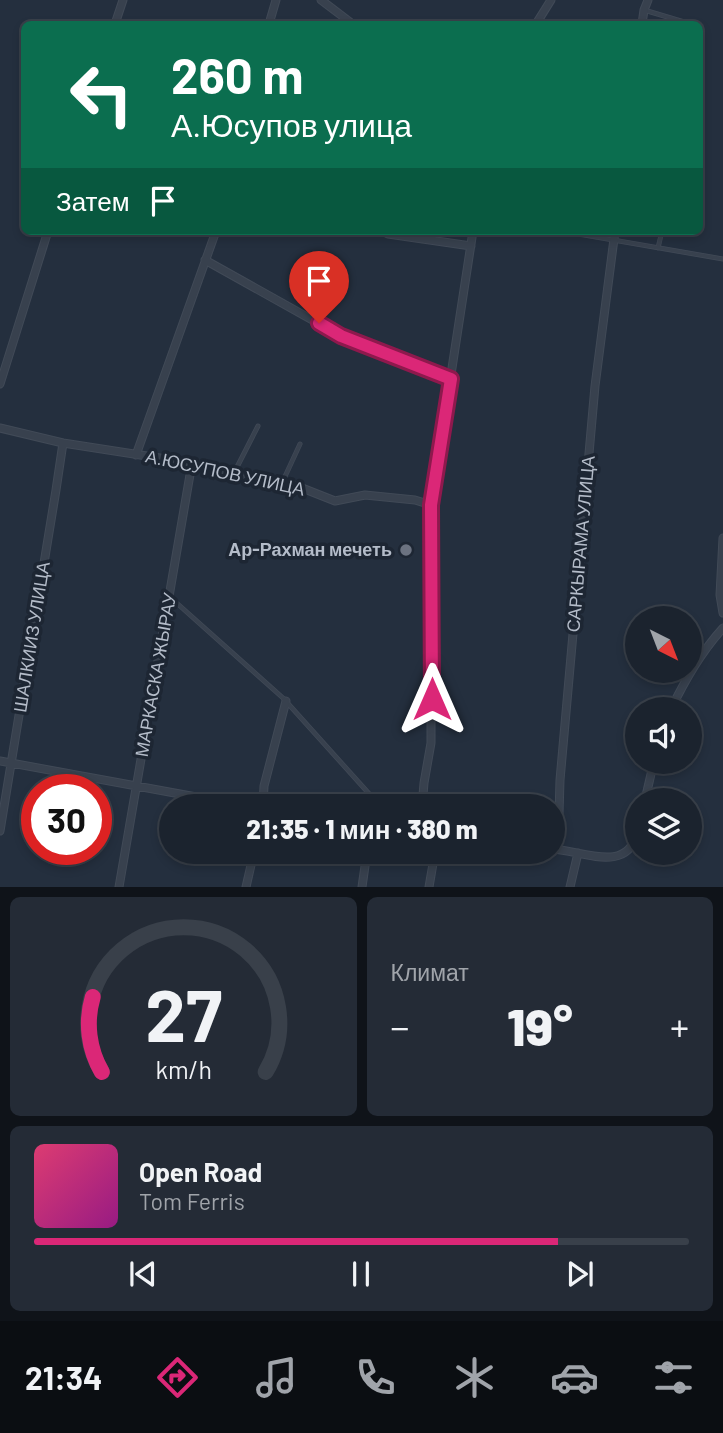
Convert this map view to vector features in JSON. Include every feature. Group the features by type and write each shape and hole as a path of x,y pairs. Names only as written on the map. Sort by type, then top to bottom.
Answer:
{"street":[{"path":"116,21 123,0"},
{"path":"270,21 276,0"},
{"path":"321,0 349,21"},
{"path":"538,21 551,0"},
{"path":"642,21 648,0"},
{"path":"0,384 47,235"},
{"name":"А.ЮСУПОВ УЛИЦА","path":"214,235 136,455 192,463 297,486 335,501 365,495 415,500 431,505"},
{"path":"395,235 471,246"},
{"path":"424,794 431,743 431,505 472,235"},
{"path":"614,240 615,235"},
{"name":"САРКЫРАМА УЛИЦА","path":"559,794 595,386 614,240"},
{"path":"205,260 341,336 451,379"},
{"path":"0,428 63,443 136,455"},
{"name":"ШАЛКИИЗ УЛИЦА","path":"0,831 63,443"},
{"name":"МАРКАСКА ЖЫРАУ","path":"119,887 192,463"},
{"path":"723,538 720,595 723,613"},
{"path":"677,697 685,679 723,628"},
{"path":"264,794 286,701"},
{"path":"0,761 184,794"},
{"path":"565,851 611,858 625,854"},
{"path":"570,887 578,853"},
{"path":"246,887 251,864"},
{"path":"362,887 365,864"},
{"path":"429,887 433,864"}],"lane":[{"path":"644,10 681,21"},
{"path":"585,235 723,259"},
{"path":"658,248 661,235"},
{"path":"234,472 258,426"},
{"path":"282,483 300,444"},
{"path":"169,597 286,701 369,794"}],"place":[{"name":"Ар-Рахман мечеть","path":"406,550"}],"route":[{"path":"319,323 341,336 451,379 431,505 432,699"}]}
